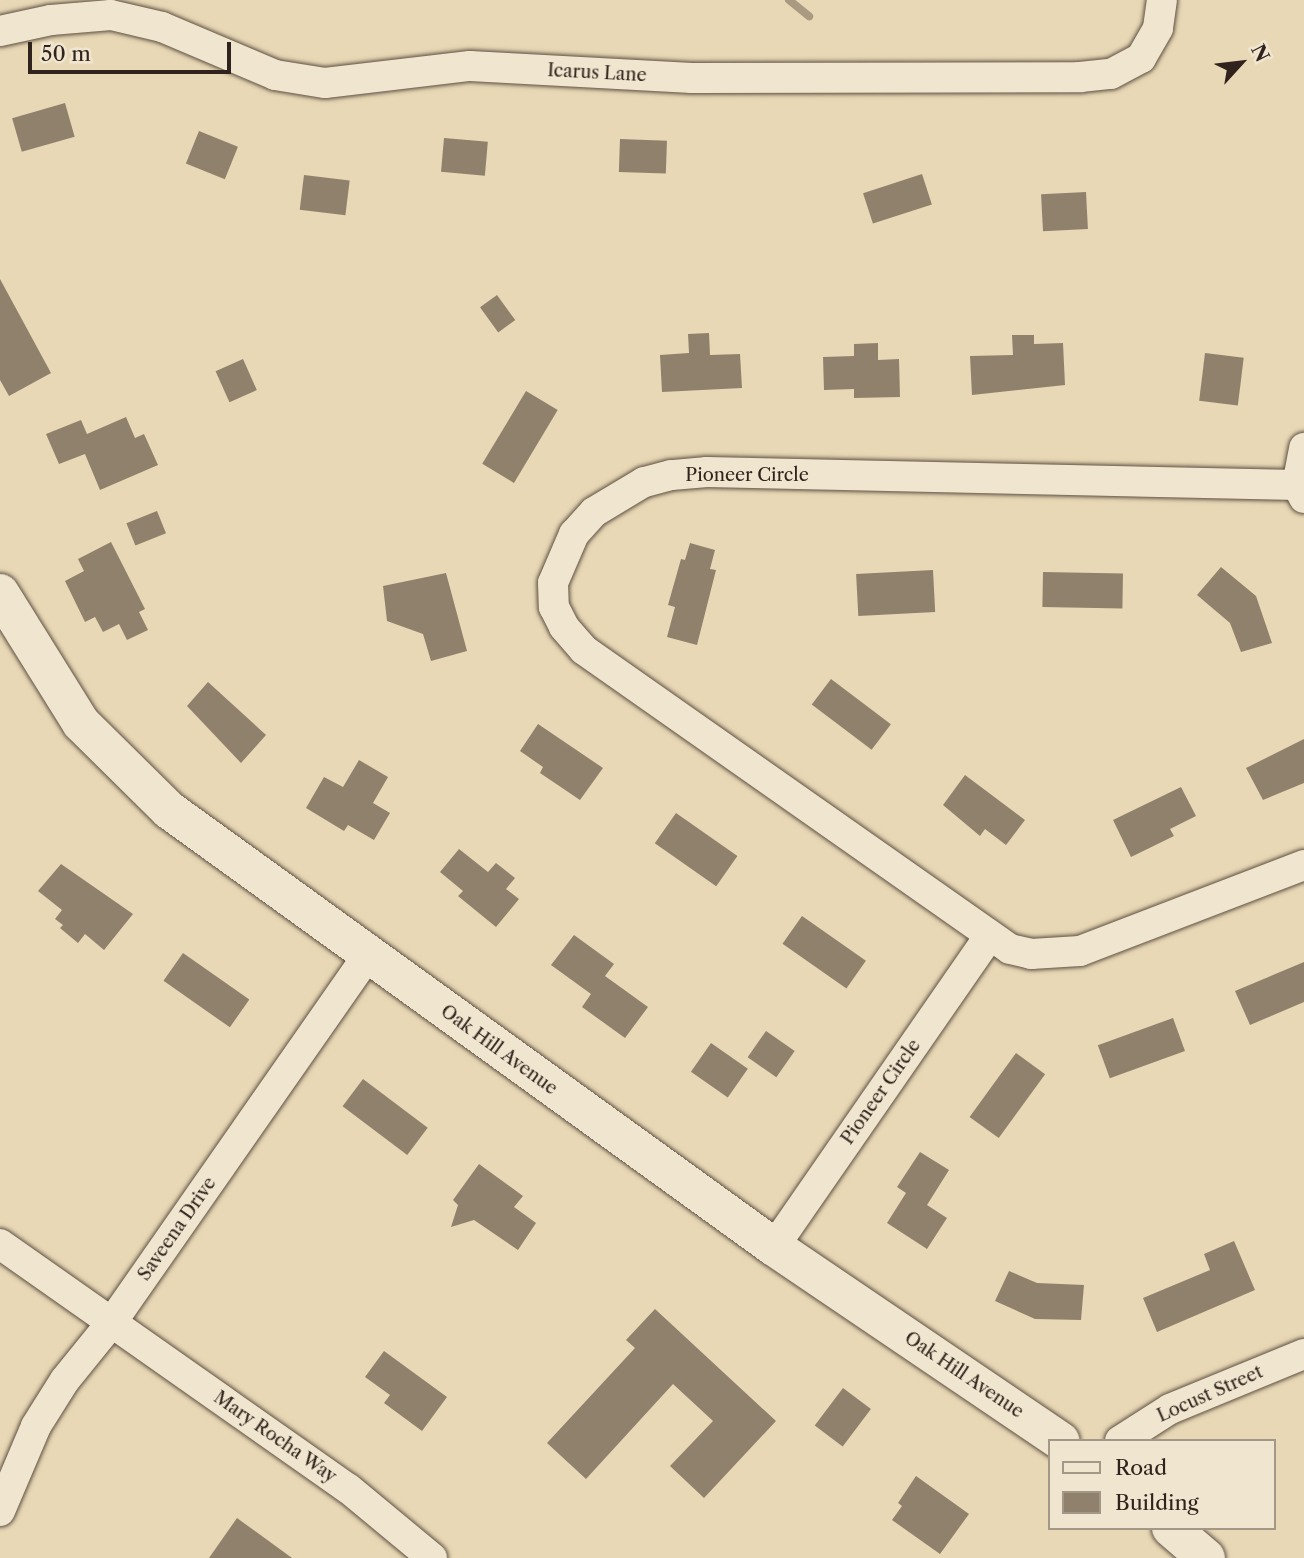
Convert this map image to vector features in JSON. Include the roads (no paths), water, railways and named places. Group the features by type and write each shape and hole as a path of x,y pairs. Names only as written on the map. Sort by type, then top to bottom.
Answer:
{"main road":[{"name":"Oak Hill Avenue","path":"0,593 81,723 138,783 198,834 774,1247 1058,1439"},
{"path":"1173,1530 1206,1558"}],"street":[{"name":"Icarus Lane","path":"0,31 51,20 111,15 162,27 275,75 326,83 470,66 692,78 1080,77 1119,71 1141,58 1158,28 1161,0"},
{"path":"1300,491 1304,448"},
{"name":"Pioneer Circle","path":"1300,491 707,472 643,482 594,512 574,534 553,583 554,607 584,650 989,937 1031,954 1080,951 1304,865"},
{"name":"Pioneer Circle","path":"774,1247 989,937"},
{"name":"Saveena Drive","path":"0,1511 36,1426 65,1380 112,1322 368,955"},
{"name":"Mary Rocha Way","path":"0,1244 349,1489 432,1558"},
{"name":"Locust Street","path":"1123,1439 1170,1409 1304,1354"}],"waterway":[{"path":"789,0 809,16"}]}
